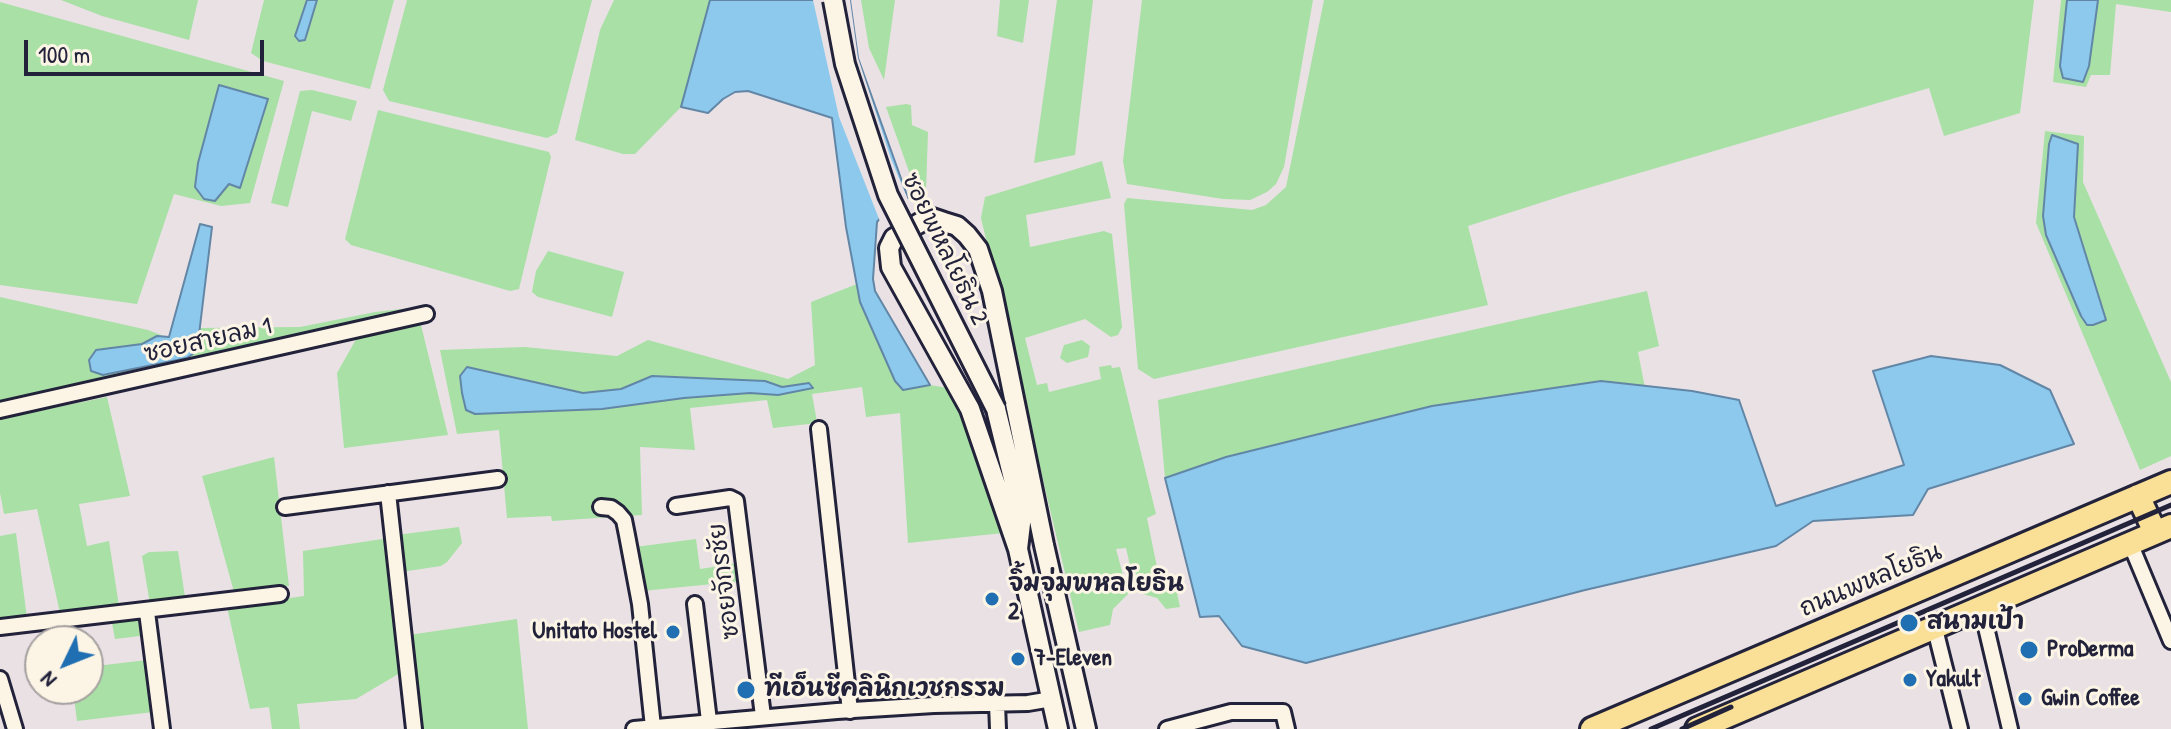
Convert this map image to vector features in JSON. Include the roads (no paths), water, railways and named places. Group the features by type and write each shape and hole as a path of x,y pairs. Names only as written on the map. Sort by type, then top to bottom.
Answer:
{"main road":[{"name":"ถนนพหลโยธิน","path":"1592,729 2171,482"},
{"path":"1697,729 2163,529 2138,496"}],"street":[{"name":"ซอยพหลโยธิน 2","path":"833,0 845,64 888,195 996,409 1022,515 1018,549 1058,729"},
{"path":"1018,549 970,409 891,267 889,248 894,238 932,218 957,226 978,249 992,291 1044,545"},
{"name":"ซอยสายลม 1","path":"0,410 426,314"},
{"path":"819,429 850,711"},
{"path":"285,507 498,479"},
{"path":"388,493 414,729"},
{"name":"ซอยจักรชัย","path":"676,506 730,498 736,501 763,716"},
{"path":"601,507 611,508 624,520 640,604 653,727"},
{"name":"ซอยพหลโยธิน 2","path":"1022,515 1044,545 1086,729"},
{"path":"2130,543 2171,641"},
{"path":"0,627 280,594"},
{"path":"695,604 709,721"},
{"path":"1981,606 2010,729"},
{"path":"147,612 162,729"},
{"path":"1934,625 1960,729"},
{"path":"0,679 15,729"},
{"path":"634,729 763,716 997,704 1078,694"},
{"path":"997,704 998,729"},
{"path":"1167,729 1231,712 1283,712 1287,729"}],"water":[{"path":"307,0 317,0 305,40 299,41 295,36"},
{"path":"710,0 850,0 858,58 908,198 886,211 877,222 875,291 930,385 903,390 895,381 860,302 846,227 832,118 748,91 735,92 708,113 681,107"},
{"path":"2067,0 2098,0 2089,66 2083,82 2063,78 2060,66"},
{"path":"219,85 268,99 240,188 229,184 215,201 204,199 195,187 198,163"},
{"path":"2052,135 2078,144 2074,217 2106,320 2093,325 2087,325 2081,316 2046,235 2043,216"},
{"path":"200,224 212,227 197,351 187,358 103,375 91,371 89,360 96,350 142,344 157,336 169,337"},
{"path":"1931,356 2000,365 2050,390 2074,444 1928,489 1913,515 1813,521 1776,546 1585,590 1306,663 1242,646 1219,616 1200,617 1165,478 1226,457 1432,406 1601,381 1692,391 1739,400 1776,506 1904,465 1873,371"},
{"path":"467,367 583,393 621,389 652,376 765,381 782,387 809,383 813,388 778,395 750,393 684,398 602,409 475,414 466,410 462,393 460,376"}],"railway":[{"path":"1651,729 2171,505"},
{"path":"1682,729 1731,707"}],"place":[{"name":"จิ้มจุ่มพหลโยธิน 2","path":"992,599"},
{"name":"สนามเป้า","path":"1909,623"},
{"name":"Unitato Hostel","path":"673,632"},
{"name":"ProDerma","path":"2029,650"},
{"name":"7-Eleven","path":"1018,659"},
{"name":"Yakult","path":"1910,680"},
{"name":"ทีเอ็นซีคลินิกเวชกรรม","path":"746,690"},
{"name":"Gwin Coffee","path":"2025,699"}]}
